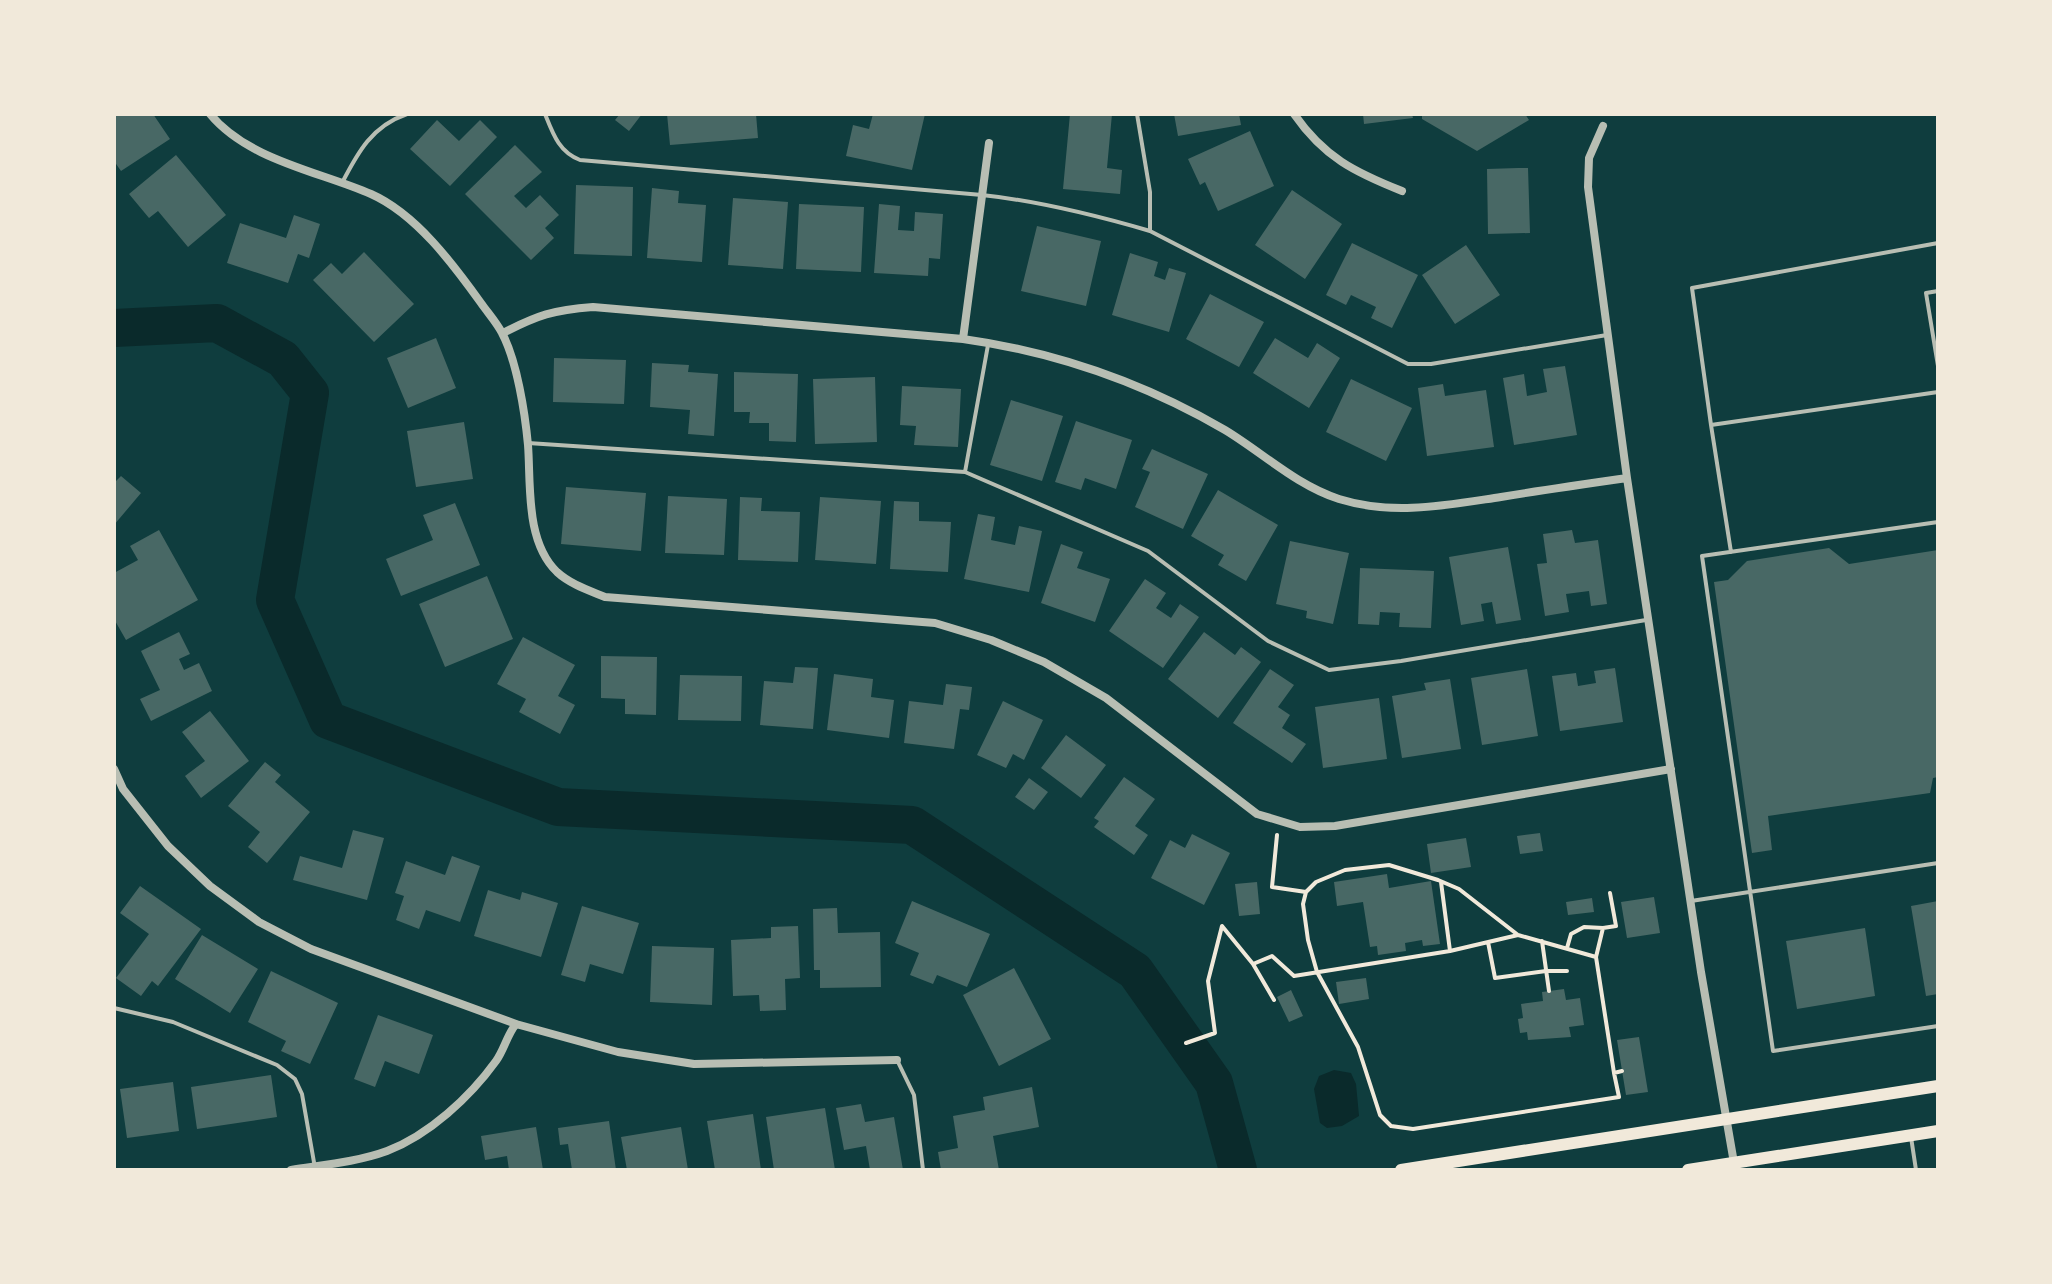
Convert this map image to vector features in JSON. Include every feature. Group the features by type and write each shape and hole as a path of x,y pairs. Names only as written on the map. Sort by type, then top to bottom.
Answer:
{"main road":[{"path":"1401,1170 1938,1086"},
{"path":"1688,1170 1735,1166 1938,1131"}],"street":[{"path":"210,114 220,126 245,144 375,195 426,232 503,333 518,384 528,443 531,513 540,542 555,570 577,586 605,597 935,623 991,640 1044,662 1106,698 1257,814 1300,827 1335,826 1671,769"},
{"path":"1294,114 1310,136 1334,158 1362,175 1402,191"},
{"path":"1603,126 1589,158 1588,187 1627,478 1690,901 1735,1166"},
{"path":"963,339 989,143"},
{"path":"503,333 556,309 593,307 989,342 1066,360 1148,391 1226,431 1300,481 1339,499 1381,507 1424,508 1627,478"},
{"path":"116,775 123,789 168,846 210,886 259,922 311,949 516,1024 618,1052 694,1064 897,1060"},
{"path":"291,1170 315,1168 388,1151 423,1131 463,1098 497,1059 516,1024"}],"lane":[{"path":"342,183 364,144 385,124 407,114"},
{"path":"545,114 559,145 568,156 580,160 1013,198 1150,231 1408,364 1431,364 1607,335"},
{"path":"1137,114 1150,192 1150,231"},
{"path":"1731,552 1692,288 1938,243"},
{"path":"1938,291 1926,293 1938,366"},
{"path":"965,472 989,342"},
{"path":"1711,425 1938,392"},
{"path":"528,443 965,472 1148,551 1268,641 1329,670 1401,661 1648,619"},
{"path":"1938,522 1702,556 1773,1051 1938,1026"},
{"path":"1690,901 1938,863"},
{"path":"114,1008 173,1022 277,1065 295,1079 302,1094 315,1168"},
{"path":"897,1060 914,1095 923,1170"},
{"path":"1911,1135 1916,1170"}],"path":[{"path":"1278,822 1272,887 1306,892"},
{"path":"1596,957 1518,935 1459,889 1389,865 1329,875 1306,892 1303,904 1317,972 1358,1047 1380,1115 1391,1126 1413,1129 1619,1097 1596,957 1603,928"},
{"path":"1441,881 1450,951"},
{"path":"1567,948 1571,934 1584,927 1616,926 1610,893"},
{"path":"1186,1043 1215,1033 1208,981 1222,926 1253,964 1274,1000"},
{"path":"1253,964 1272,956 1294,976 1450,951 1518,935"},
{"path":"1542,941 1549,991"},
{"path":"1488,942 1495,978 1567,971"},
{"path":"1614,1073 1622,1071"}],"water":[{"path":"1334,1070 1351,1073 1356,1084 1359,1116 1342,1126 1327,1128 1320,1123 1314,1089 1319,1076"}],"building":[{"path":"114,114 153,114 170,139 121,171 114,161"},
{"path":"620,114 642,114 629,131 615,120"},
{"path":"667,114 756,114 758,138 670,145"},
{"path":"873,114 925,114 912,170 846,156 853,125 869,129"},
{"path":"1070,114 1112,114 1107,168 1122,170 1120,194 1063,189"},
{"path":"1174,114 1239,114 1241,125 1178,136"},
{"path":"1363,114 1412,114 1413,118 1364,124"},
{"path":"1422,114 1525,114 1529,120 1477,151 1422,119"},
{"path":"437,120 459,141 480,120 497,137 450,186 410,149"},
{"path":"1250,131 1274,186 1218,211 1205,182 1200,185 1188,159"},
{"path":"515,145 542,172 514,196 526,208 540,195 559,215 545,228 554,238 531,260 465,194"},
{"path":"176,155 226,215 188,247 158,211 149,218 129,194"},
{"path":"1528,168 1530,233 1488,234 1487,169"},
{"path":"576,185 633,187 632,256 574,254"},
{"path":"652,188 679,191 678,203 706,205 702,262 647,258"},
{"path":"1292,190 1342,224 1305,279 1255,245"},
{"path":"733,198 788,202 783,269 728,265"},
{"path":"799,204 864,207 861,272 796,269"},
{"path":"879,204 900,206 898,230 914,231 915,212 943,214 940,259 929,258 928,276 874,273"},
{"path":"294,215 320,224 309,258 298,254 288,283 227,263 240,223 286,238"},
{"path":"1037,226 1101,241 1086,306 1021,291"},
{"path":"1352,243 1418,275 1392,328 1371,318 1376,307 1351,295 1346,305 1326,295"},
{"path":"1466,245 1500,295 1455,324 1422,275"},
{"path":"364,252 414,304 374,342 313,280 331,263 342,274"},
{"path":"1130,253 1158,262 1154,276 1165,280 1169,268 1186,273 1169,332 1112,315"},
{"path":"1210,294 1264,322 1239,367 1186,339"},
{"path":"436,338 456,388 408,408 387,358"},
{"path":"1275,338 1308,358 1317,343 1340,358 1309,408 1253,373"},
{"path":"554,358 626,360 624,404 553,402"},
{"path":"652,363 689,365 688,372 718,374 714,436 688,434 690,410 650,407"},
{"path":"1565,366 1577,435 1514,445 1503,378 1524,374 1527,396 1547,392 1543,369"},
{"path":"734,372 798,374 796,442 769,441 769,423 749,423 750,412 734,412"},
{"path":"875,377 877,442 815,444 813,379"},
{"path":"1351,379 1412,408 1386,461 1326,432"},
{"path":"1443,384 1445,396 1486,390 1494,447 1427,456 1418,388"},
{"path":"902,386 961,389 958,447 914,445 916,426 900,425"},
{"path":"1011,400 1063,416 1042,481 990,465"},
{"path":"1076,421 1132,440 1116,489 1085,478 1081,490 1055,482"},
{"path":"464,422 473,479 416,487 407,431"},
{"path":"1152,449 1208,474 1183,529 1135,507 1150,472 1142,469"},
{"path":"121,476 141,493 114,525 114,483"},
{"path":"566,487 646,493 641,551 561,544"},
{"path":"1218,490 1278,525 1246,581 1218,565 1224,555 1191,536"},
{"path":"668,496 727,499 724,555 665,553"},
{"path":"740,497 762,498 761,511 800,512 798,562 738,560"},
{"path":"820,497 881,501 876,564 815,560"},
{"path":"894,501 919,502 919,521 951,522 948,572 890,569"},
{"path":"455,503 480,565 401,596 386,559 433,540 423,515"},
{"path":"978,514 995,517 991,540 1015,545 1019,526 1042,531 1029,592 964,579"},
{"path":"159,530 198,600 126,640 114,619 114,573 138,560 130,546"},
{"path":"1572,530 1575,543 1598,540 1607,604 1591,606 1589,591 1566,594 1569,612 1545,616 1537,564 1547,563 1543,534"},
{"path":"1290,541 1349,553 1333,624 1306,618 1307,611 1276,604"},
{"path":"1061,544 1083,552 1077,568 1110,579 1095,622 1041,603"},
{"path":"1508,547 1521,620 1496,624 1492,602 1481,604 1484,621 1461,625 1449,557"},
{"path":"1829,548 1849,564 1938,550 1938,777 1933,778 1930,793 1768,816 1772,850 1752,853 1714,582 1728,580 1747,561"},
{"path":"1360,568 1434,571 1431,628 1399,627 1400,613 1380,612 1379,625 1358,624"},
{"path":"487,576 513,639 445,667 419,604"},
{"path":"1145,579 1166,593 1156,608 1171,618 1180,604 1199,617 1163,668 1109,631"},
{"path":"179,632 190,654 179,659 184,670 199,663 212,691 151,721 140,699 160,690 141,651"},
{"path":"1204,632 1235,655 1241,647 1261,662 1218,718 1168,679"},
{"path":"523,637 575,665 558,696 575,705 560,734 519,712 526,699 497,684"},
{"path":"601,656 657,657 656,715 625,714 625,699 601,698"},
{"path":"795,667 818,668 813,729 760,725 764,681 793,683"},
{"path":"1615,668 1623,722 1560,731 1552,676 1576,673 1578,686 1596,683 1594,671"},
{"path":"1270,669 1294,685 1278,707 1290,715 1282,728 1306,744 1292,763 1233,723"},
{"path":"1527,669 1538,736 1482,745 1471,678"},
{"path":"834,674 873,679 871,697 894,700 889,738 827,730"},
{"path":"680,675 742,676 741,721 678,720"},
{"path":"1450,679 1461,749 1402,758 1392,696 1426,690 1424,683"},
{"path":"946,684 972,687 969,710 960,709 954,749 904,743 909,701 943,705"},
{"path":"1379,698 1387,759 1323,768 1315,707"},
{"path":"1003,701 1043,720 1024,760 1013,754 1006,768 977,755"},
{"path":"210,711 249,761 201,798 185,776 205,761 182,732"},
{"path":"1066,735 1106,765 1081,798 1041,768"},
{"path":"265,762 281,775 275,782 310,812 267,863 248,847 260,832 228,806"},
{"path":"1124,777 1155,799 1135,826 1148,835 1134,855 1094,827 1099,821 1094,818"},
{"path":"1029,778 1048,792 1034,810 1015,797"},
{"path":"353,830 384,838 367,900 293,880 300,856 342,868"},
{"path":"1540,833 1543,851 1520,854 1517,836"},
{"path":"1192,834 1230,853 1204,905 1151,878 1170,840 1185,848"},
{"path":"1466,838 1471,867 1431,873 1427,844"},
{"path":"452,856 480,866 460,922 426,910 419,929 396,920 404,896 395,893 406,861 445,875"},
{"path":"1387,874 1389,888 1431,881 1440,944 1423,946 1422,940 1405,943 1406,951 1378,955 1377,946 1370,947 1363,902 1337,906 1334,882"},
{"path":"1257,882 1260,914 1239,916 1235,884"},
{"path":"140,886 201,929 158,986 152,981 141,996 116,978 149,934 120,913"},
{"path":"488,890 520,900 522,892 558,903 541,957 474,936"},
{"path":"1654,897 1660,933 1627,938 1621,902"},
{"path":"1592,898 1594,912 1568,915 1566,902"},
{"path":"912,901 990,934 967,987 937,975 933,984 910,975 919,953 895,943"},
{"path":"1938,901 1938,994 1926,996 1911,906"},
{"path":"582,906 639,923 623,974 590,964 585,982 561,975"},
{"path":"837,908 838,933 880,932 881,987 820,988 820,970 814,970 813,909"},
{"path":"798,926 800,978 785,979 786,1010 760,1011 759,995 733,996 731,940 771,938 771,927"},
{"path":"1865,928 1875,996 1797,1009 1786,941"},
{"path":"202,935 258,969 230,1013 175,979"},
{"path":"652,946 714,948 712,1005 650,1002"},
{"path":"1014,968 1051,1039 999,1066 963,995"},
{"path":"271,971 338,1003 310,1064 281,1051 286,1041 248,1022"},
{"path":"1366,978 1369,999 1339,1004 1336,982"},
{"path":"1564,989 1566,1000 1580,998 1584,1025 1569,1027 1571,1037 1528,1040 1527,1032 1520,1033 1518,1019 1523,1018 1521,1004 1543,1001 1542,992"},
{"path":"1291,990 1303,1016 1289,1022 1277,997"},
{"path":"378,1015 433,1035 419,1074 385,1061 375,1087 354,1079"},
{"path":"1639,1037 1648,1092 1626,1095 1617,1040"},
{"path":"271,1075 277,1117 197,1129 191,1087"},
{"path":"173,1082 179,1131 127,1138 120,1089"},
{"path":"1032,1087 1039,1127 993,1136 999,1170 941,1170 938,1152 958,1148 953,1116 985,1110 983,1097"},
{"path":"861,1104 865,1122 894,1117 903,1170 870,1170 866,1146 844,1150 836,1108"},
{"path":"825,1108 835,1170 774,1170 766,1117"},
{"path":"753,1114 761,1170 715,1170 707,1121"},
{"path":"609,1121 616,1170 572,1170 568,1144 560,1145 558,1128"},
{"path":"536,1127 543,1170 509,1170 507,1156 485,1160 481,1136"},
{"path":"681,1127 688,1170 627,1170 621,1137"}],"waterway":[{"path":"114,328 217,323 283,359 310,393 275,600 328,720 558,807 912,825 1135,971 1214,1083 1238,1170"}]}
